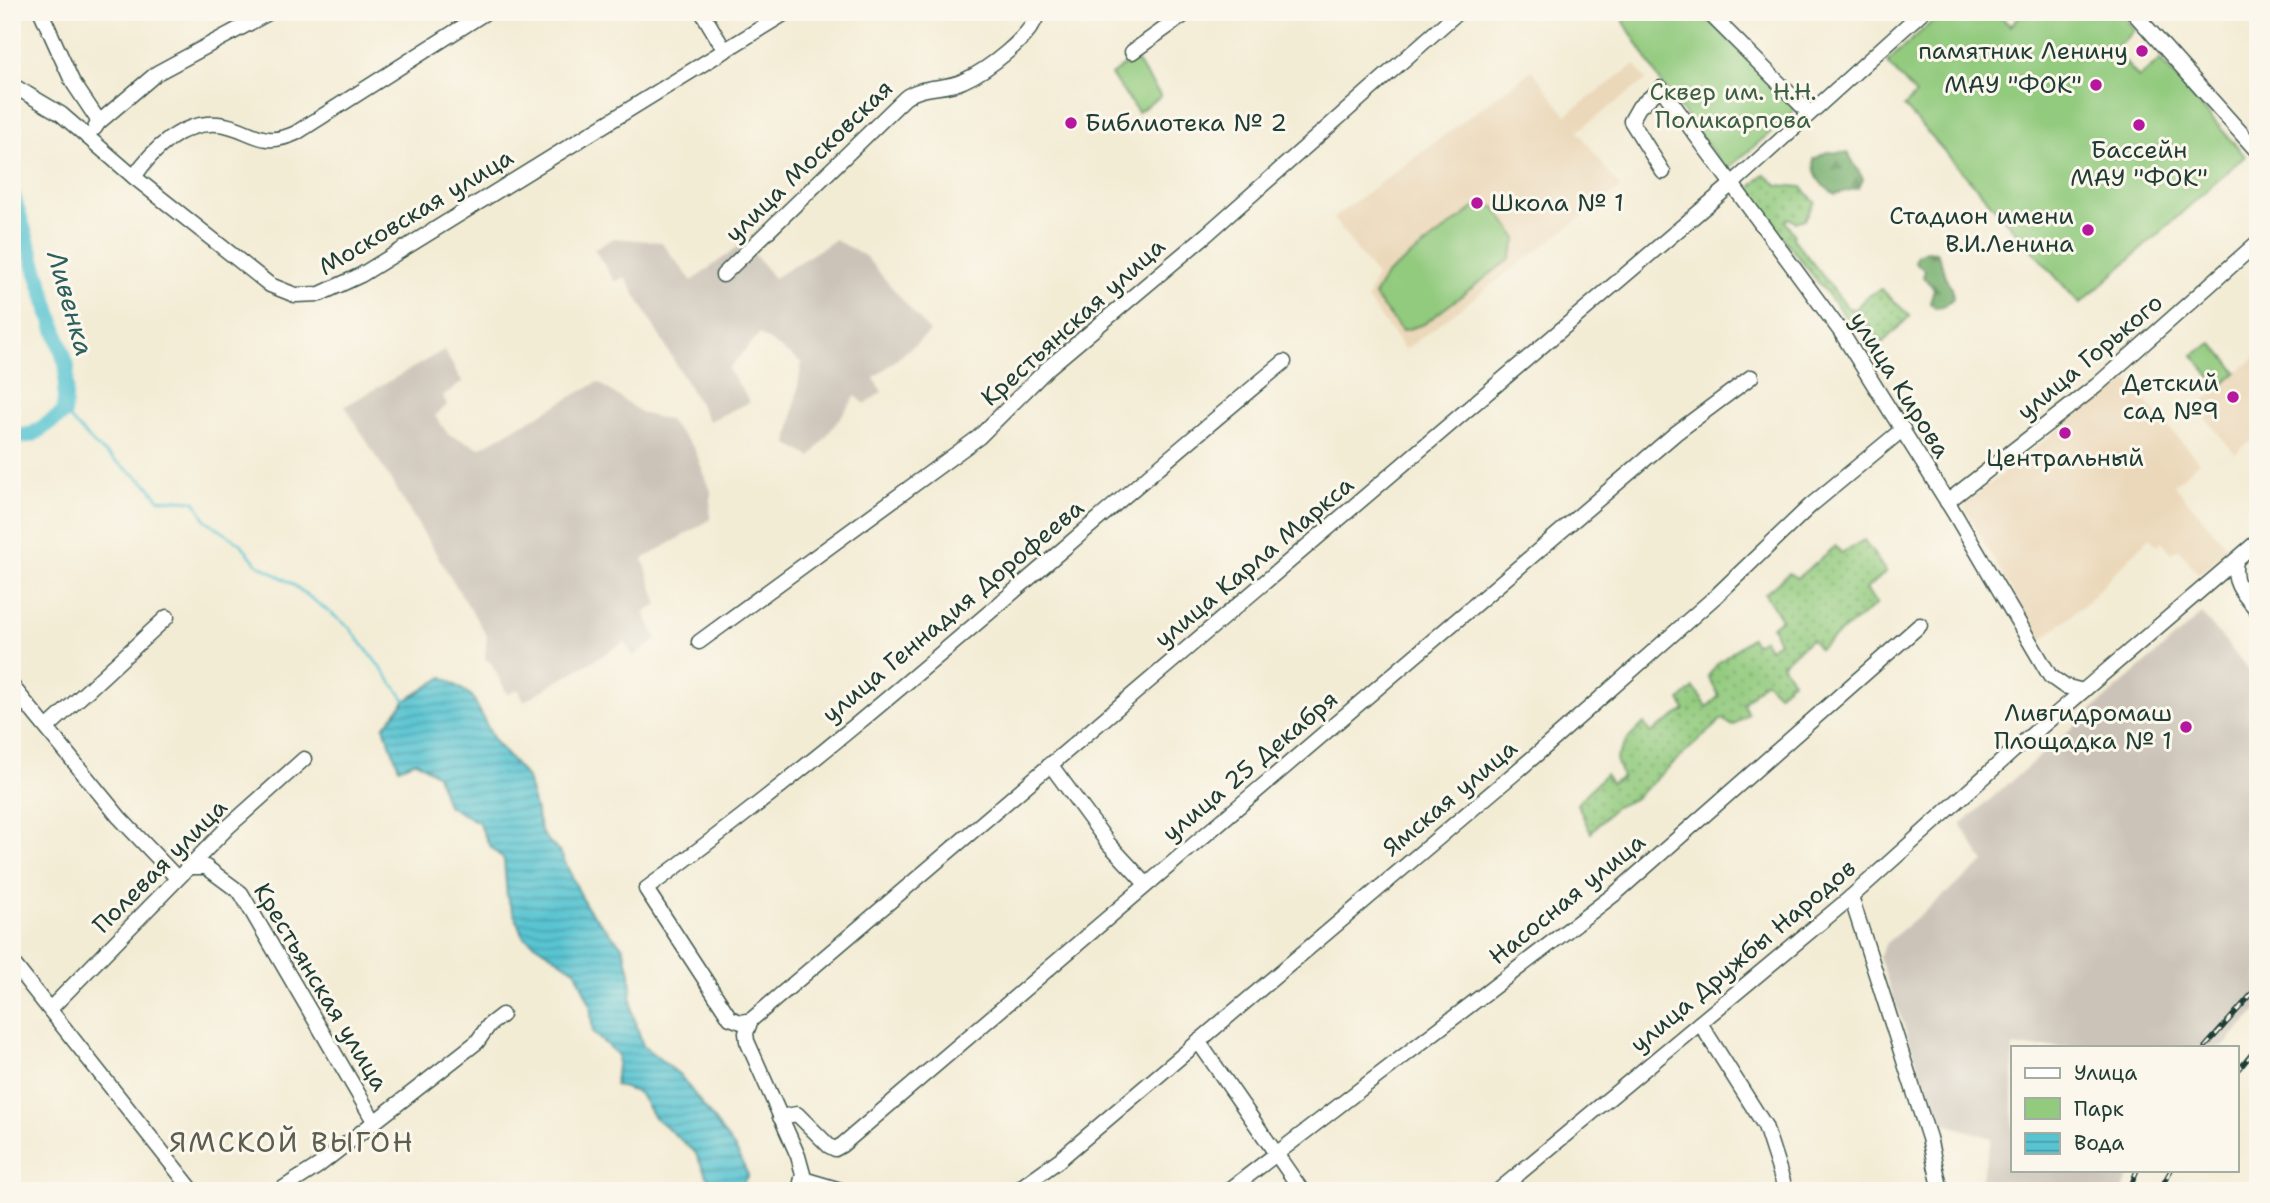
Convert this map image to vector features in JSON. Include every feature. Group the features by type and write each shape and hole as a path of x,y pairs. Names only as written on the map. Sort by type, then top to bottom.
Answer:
{"street":[{"path":"41,12 58,54 98,123"},
{"path":"89,137 98,123 157,73 270,12"},
{"path":"134,177 147,157 159,146 197,127 218,124 269,140 296,133 486,12"},
{"path":"702,12 724,51"},
{"name":"Московская улица","path":"12,85 40,99 270,285 295,295 320,295 361,275 787,12"},
{"path":"1132,52 1188,12"},
{"name":"Крестьянская улица","path":"699,642 979,436 1048,368 1206,235 1458,12"},
{"path":"1708,12 1809,113"},
{"name":"улица Карла Маркса","path":"751,1020 1732,184 1922,12"},
{"path":"2133,12 2258,152"},
{"name":"улица Московская","path":"723,275 912,93 964,81 1022,40 1036,18"},
{"name":"улица Кирова","path":"1663,172 1631,121 1639,107 1661,88 1833,321 1903,429 2050,676"},
{"name":"улица Горького","path":"1947,502 2104,379 2258,242"},
{"name":"улица Геннадия Дорофеева","path":"751,1020 741,1022 730,1018 646,889 708,843 916,675 1284,362"},
{"name":"улица 25 Декабря","path":"780,1117 797,1114 829,1146 839,1148 1676,433 1751,377"},
{"name":"Ямская улица","path":"1016,1191 1059,1160 1536,755 1716,596 1810,506 1903,429"},
{"name":"улица Дружбы Народов","path":"1498,1191 1851,897 2013,751 2258,541"},
{"path":"2236,561 2235,577 2241,592"},
{"path":"2208,584 2225,583 2241,592 2258,611"},
{"path":"47,728 167,617"},
{"name":"Насосная улица","path":"1228,1191 1616,893 1920,625"},
{"path":"2050,676 2064,686 2083,691"},
{"path":"2050,676 2061,700 2056,714"},
{"path":"12,686 119,817 182,873"},
{"name":"Полевая улица","path":"51,1008 182,873 304,759"},
{"path":"1050,764 1108,843 1146,884"},
{"name":"Крестьянская улица","path":"182,873 206,867 241,893 374,1121"},
{"path":"1851,897 1929,1139 1941,1191"},
{"path":"12,962 193,1191"},
{"path":"279,1191 318,1166 477,1041 489,1025 502,1015"},
{"path":"751,1020 747,1026 747,1041 798,1156 801,1185 844,1191"},
{"path":"1700,1023 1765,1126 1786,1191"},
{"path":"1198,1041 1302,1191"}],"shaded area":[{"name":"Школа № 1","path":"1635,64 1646,80 1578,131 1620,188 1405,350 1367,299 1376,276 1333,218 1532,70 1566,115"},
{"path":"614,238 661,242 692,281 744,242 774,278 835,240 865,256 930,332 874,378 882,392 865,404 856,396 811,457 788,444 802,363 759,334 728,369 750,402 709,421 625,277 615,282 594,249"},
{"path":"444,350 462,382 443,396 447,405 435,416 448,434 480,448 598,382 643,414 668,420 694,448 711,491 710,520 643,559 658,605 644,612 657,640 633,656 625,642 524,701 518,689 508,695 491,663 485,659 487,636 345,406"},
{"name":"Детский сад №9","path":"2258,355 2258,436 2235,453 2196,407"},
{"path":"2125,377 2199,462 2174,485 2229,549 2199,574 2178,549 2172,553 2162,541 2157,545 2150,537 2086,603 2040,641 1963,505"},
{"path":"2202,614 2258,681 2258,793 2254,796 2258,800 2258,1009 2224,1046 2011,1046 2011,1172 2130,1172 2123,1191 1968,1191 1971,1180 1980,1182 1992,1138 1939,1122 1879,957 1886,943 1984,862 1961,825"}],"green space":[{"name":"Сквер им. Н.Н. Поликарпова","path":"1618,12 1701,12 1791,100 1795,108 1791,115 1726,170 1663,86"},
{"name":"Стадион имени В.И.Ленина","path":"1943,12 1997,12 2010,26 2025,12 2119,12 2135,30 2114,50 2139,78 2160,60 2245,156 2080,304 1904,106 1916,95 1887,62"},
{"path":"1134,58 1161,96 1138,112 1111,75"},
{"path":"1827,152 1848,153 1863,179 1859,188 1835,194 1821,183 1816,175 1814,159"},
{"path":"1764,174 1778,185 1802,187 1815,202 1805,219 1796,222 1788,218 1785,221 1794,234 1793,238 1848,308 1856,309 1865,298 1881,289 1910,316 1882,343 1869,325 1858,330 1846,317 1753,200 1748,190"},
{"path":"1475,207 1495,207 1517,239 1510,259 1424,324 1402,331 1374,296 1386,275"},
{"path":"1927,251 1936,252 1939,256 1946,280 1952,287 1953,298 1945,306 1935,308 1930,303 1934,288 1923,277 1925,270 1915,263 1917,255"},
{"path":"2212,343 2237,372 2219,388 2193,355"},
{"path":"1864,540 1886,572 1866,589 1877,604 1819,649 1811,639 1782,664 1793,681 1778,694 1765,681 1743,704 1748,714 1733,726 1722,719 1634,799 1613,808 1591,833 1577,804 1605,774 1611,783 1622,777 1616,759 1627,740 1644,723 1650,733 1685,710 1680,700 1694,688 1707,707 1719,696 1708,676 1718,663 1751,638 1755,644 1764,639 1769,648 1779,642 1772,626 1781,619 1765,594 1789,573 1797,578 1836,546 1841,553"}],"water":[{"path":"443,677 472,696 495,742 527,778 542,834 561,854 587,908 623,947 630,972 632,1011 643,1046 680,1075 736,1150 748,1175 738,1191 714,1191 695,1152 653,1116 639,1093 615,1085 618,1055 593,1033 590,1004 576,971 523,936 507,897 504,860 489,845 479,823 447,805 437,775 416,761 399,768 384,727 405,701"}],"waterway":[{"name":"Ливенка","path":"12,193 67,367 64,413 33,434 12,438"},
{"path":"64,413 96,446 148,485 159,499 195,501 206,520 242,545 256,563 291,583 349,627 407,702"}],"railway":[{"path":"2206,1046 2258,987"},
{"path":"2238,1071 2258,1046"},
{"path":"2129,1191 2136,1172"},
{"path":"2159,1191 2170,1172"}],"place":[{"name":"памятник Ленину","path":"2142,51"},
{"name":"МАУ \"ФОК\"","path":"2096,85"},
{"name":"Библиотека № 2","path":"1071,123"},
{"name":"Бассейн МАУ \"ФОК\"","path":"2139,125"},
{"name":"Школа № 1","path":"1477,203"},
{"name":"Стадион имени В.И.Ленина","path":"2088,230"},
{"name":"Детский сад №9","path":"2233,397"},
{"name":"Центральный","path":"2065,433"},
{"name":"Ливгидромаш Площадка № 1","path":"2186,727"}],"district":[{"name":"ЯМСКОЙ ВЫГОН","path":"292,1142"}]}
